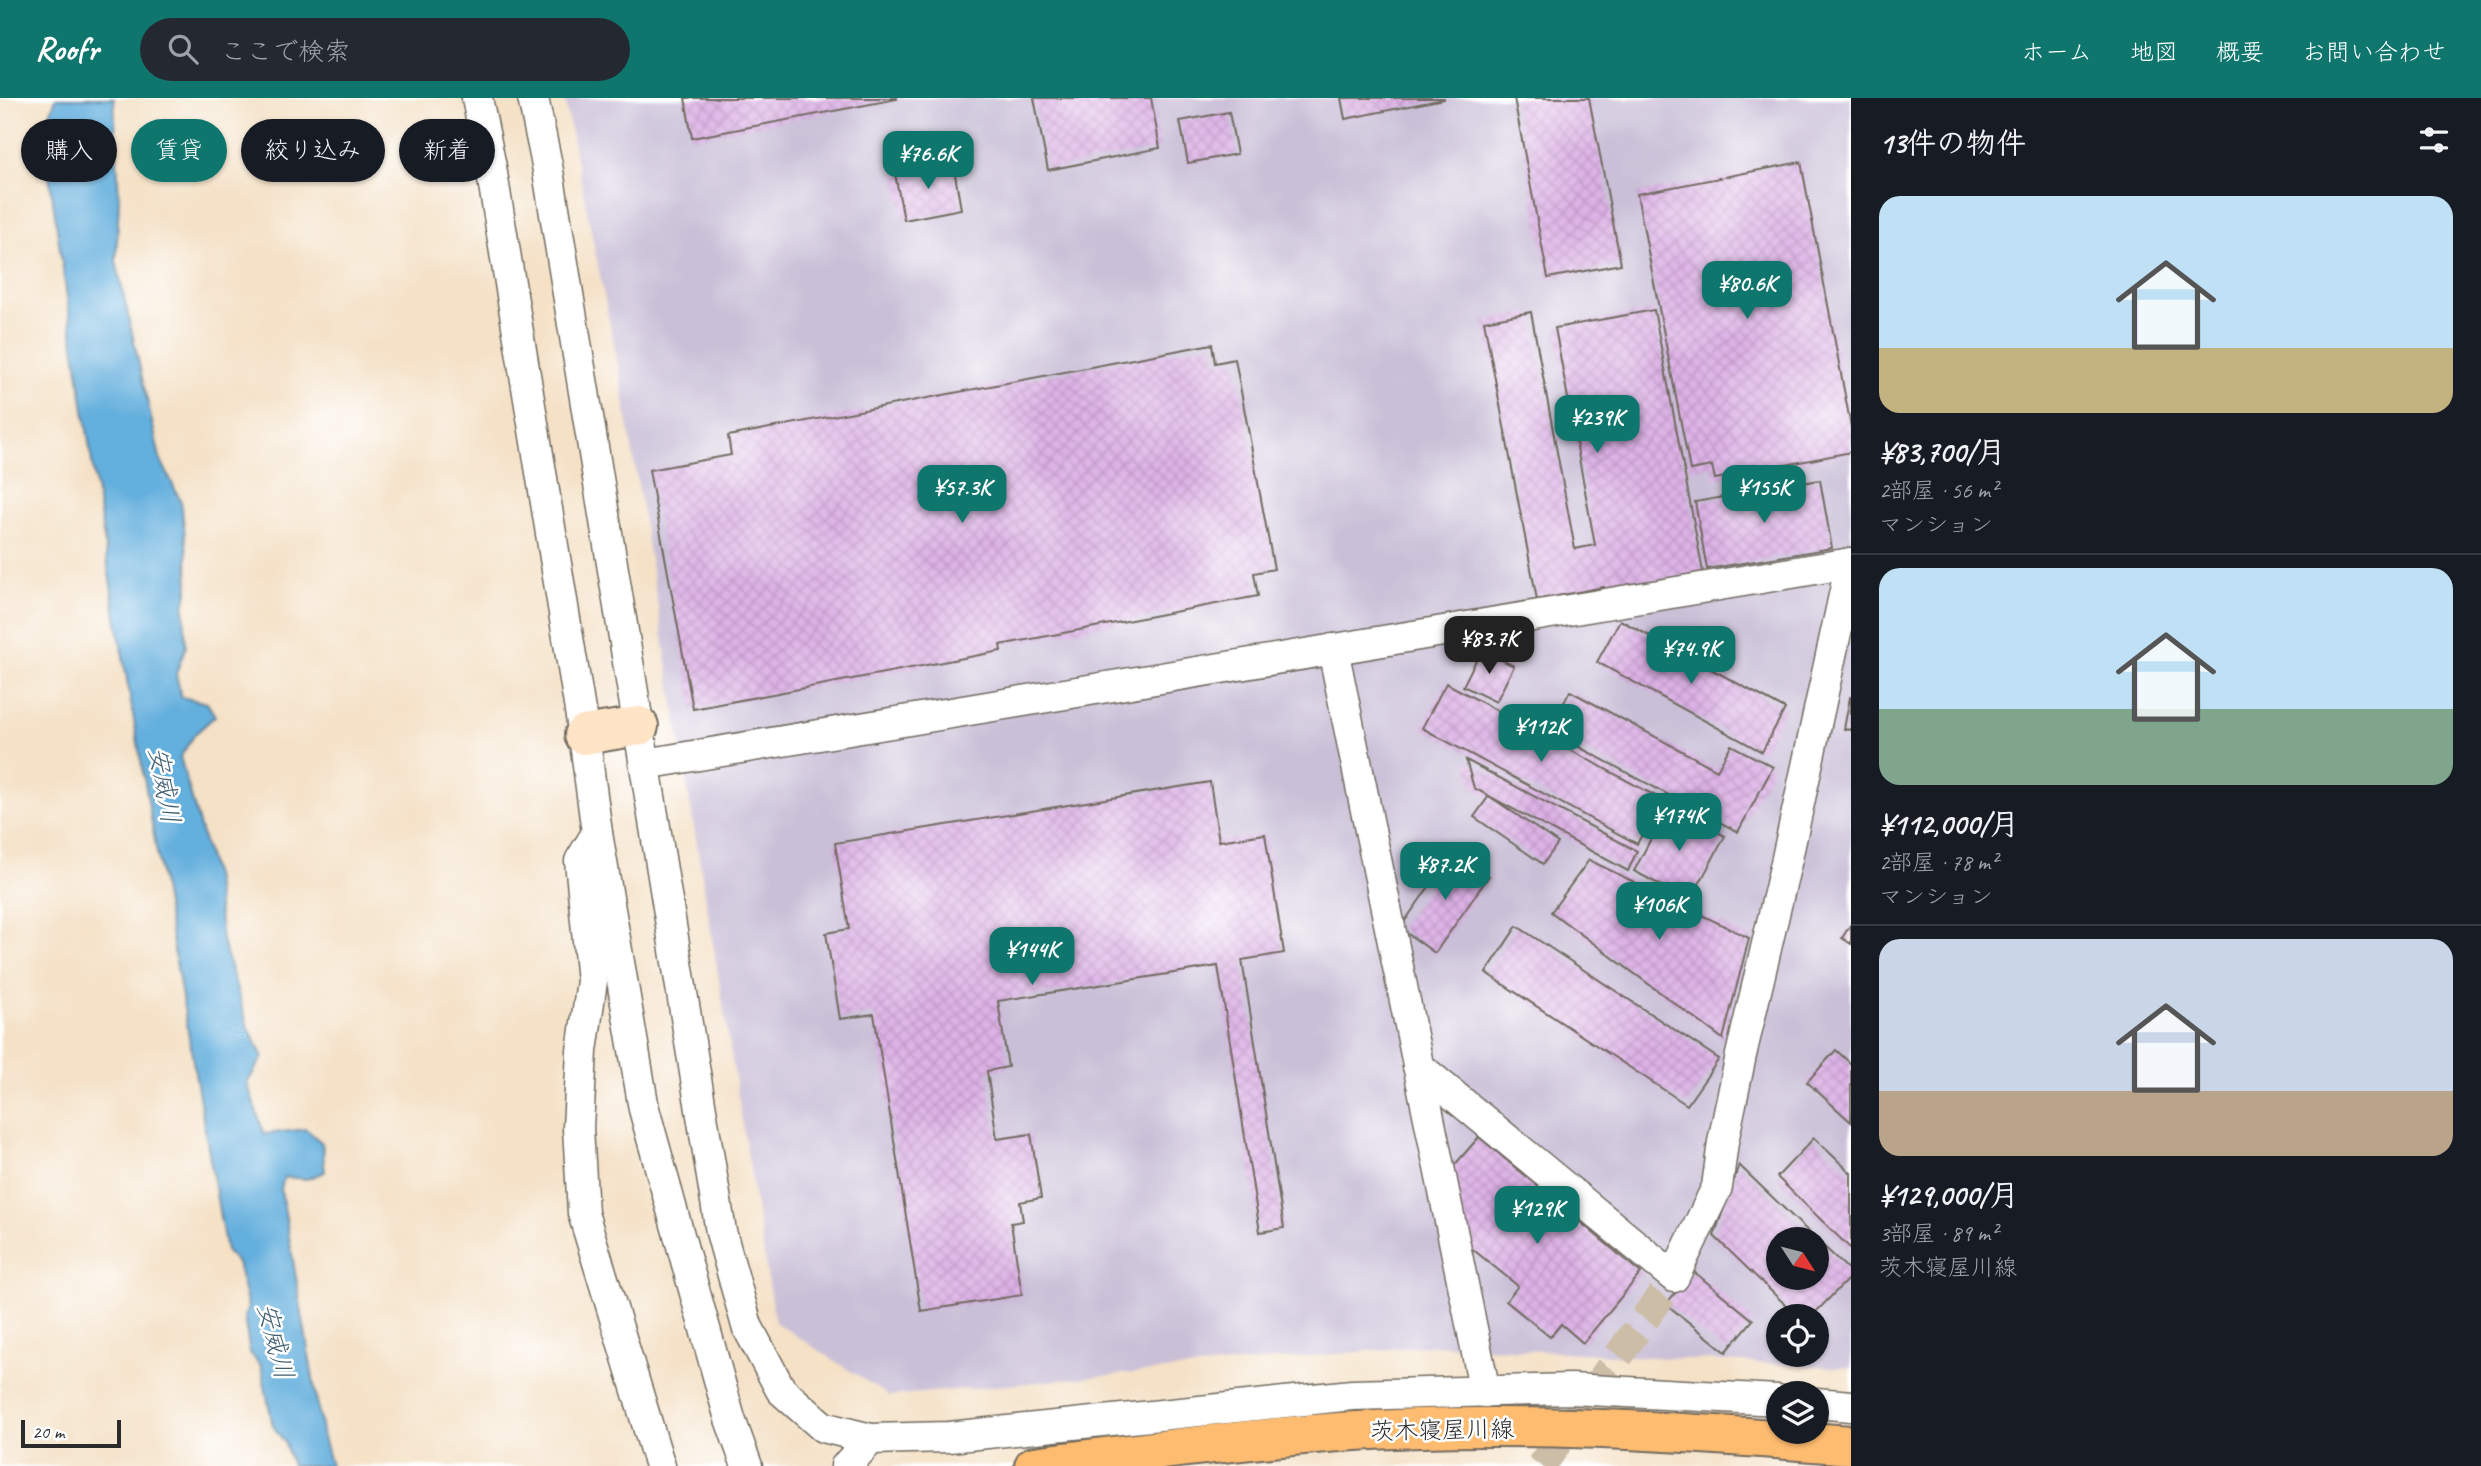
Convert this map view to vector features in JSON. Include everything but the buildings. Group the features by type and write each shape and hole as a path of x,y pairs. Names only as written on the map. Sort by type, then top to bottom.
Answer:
{"main road":[{"name":"茨木寝屋川線","path":"1034,1466 1163,1449 1340,1432 1493,1427 1694,1432 1851,1445"}],"street":[{"path":"477,98 491,167 584,735 597,833 644,1109 730,1419 747,1466"},
{"path":"533,98 547,165 721,1232 747,1326 781,1390 823,1427 870,1439 949,1437 1352,1395 1571,1389 1766,1398"},
{"path":"645,764 1851,563 1741,1055 1723,1142 1717,1187 1674,1277 1418,1066"},
{"path":"1332,649 1485,1392"},
{"path":"584,735 639,726"},
{"path":"597,833 580,861 592,981 582,1051 578,1128 583,1213 660,1466"},
{"path":"1829,1404 1851,1406"},
{"path":"846,1466 870,1439"}],"shaded area":[{"path":"564,98 1851,98 1851,1368 1829,1367 1829,1304 1766,1304 1766,1363 1433,1345 889,1396 775,1322 619,369"}],"water":[{"path":"56,98 114,98 115,119 48,119"},
{"name":"安威川","path":"117,159 119,200 116,261 160,458 181,502 187,552 188,588 184,607 186,646 176,674 181,697 207,703 215,716 195,734 180,757 215,880 222,940 249,1030 263,1057 247,1083 264,1134 306,1129 322,1143 325,1172 306,1179 284,1177 281,1189 323,1438 331,1466 292,1466 285,1443 273,1426 261,1366 250,1353 244,1317 248,1307 237,1263 226,1251 114,605 50,182 117,182"}],"tunnel":[{"path":"1541,1466 1674,1277"}]}
